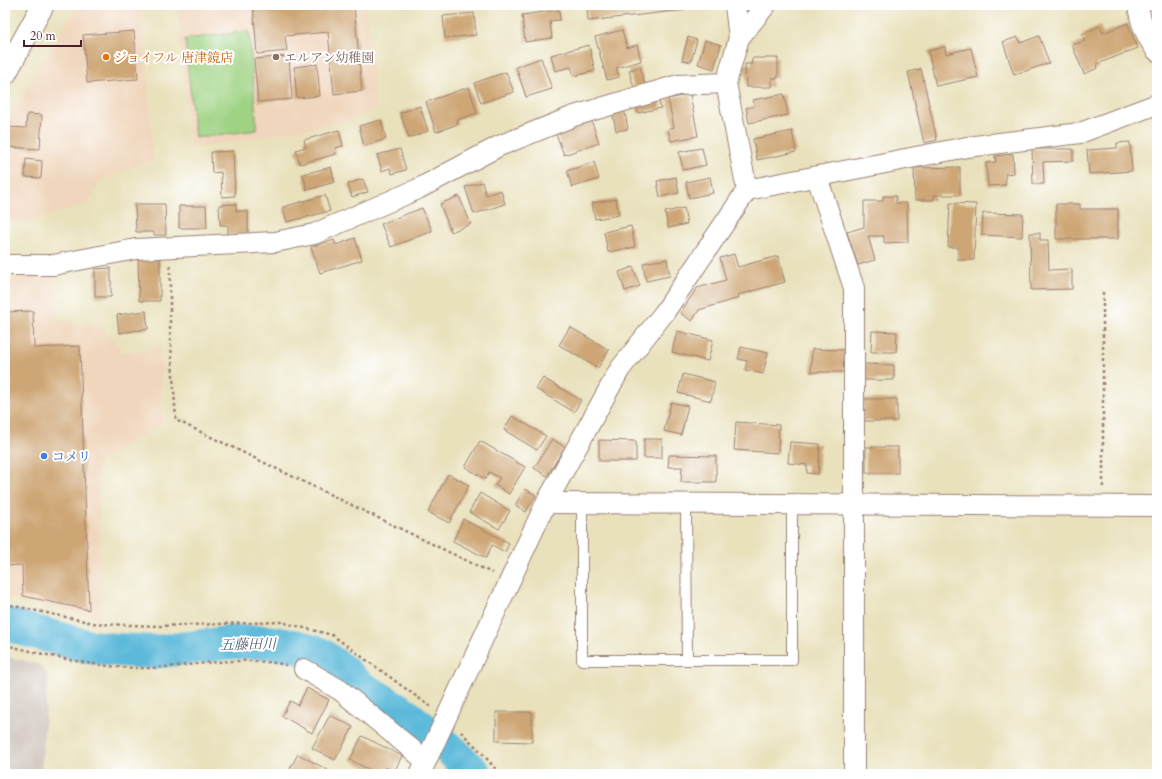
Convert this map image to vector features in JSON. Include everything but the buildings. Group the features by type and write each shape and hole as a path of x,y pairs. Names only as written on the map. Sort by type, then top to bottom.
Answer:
{"main road":[{"path":"5,74 44,5"}],"street":[{"path":"304,669 340,690 423,767 546,503 620,369 664,313 747,190 726,83 739,38 735,5"},
{"path":"739,38 766,5"},
{"path":"1138,5 1139,14 1150,42 1157,51"},
{"path":"5,266 53,265 136,249 275,242 314,234 418,189 499,146 574,116 678,85 726,83"},
{"path":"747,190 967,147 1080,134 1157,104"},
{"path":"817,177 854,288 854,774"},
{"path":"546,503 1157,506"}],"lane":[{"path":"582,503 582,660 792,660 792,504"},
{"path":"686,503 686,660"}],"path":[{"path":"170,248 170,330 176,420 509,582"},
{"path":"1103,292 1103,506"},
{"path":"5,604 98,624 159,626 281,622 332,635 446,717 481,752 500,774"},
{"path":"5,645 85,664 148,668 228,661 265,661 304,669"}],"shaded area":[{"path":"78,5 141,5 154,159 101,179 89,203 28,222 5,221 5,124"},
{"name":"エルアン幼稚園","path":"177,5 366,5 376,109 340,123 190,149"},
{"path":"54,274 56,320 101,327 123,353 161,346 162,424 98,462 101,613 98,618 5,596 5,275"},
{"path":"5,656 40,665 48,676 41,774 5,774"}],"green space":[{"path":"249,31 257,130 195,138 185,39"}],"waterway":[{"name":"五藤田川","path":"5,624 86,646 116,650 155,652 234,642 268,642 298,647 320,654 343,671 358,686 401,711 453,752 475,774"}],"place":[{"name":"ジョイフル 唐津鏡店","path":"106,57"},
{"name":"エルアン幼稚園","path":"276,57"},
{"name":"コメリ","path":"44,456"}]}
